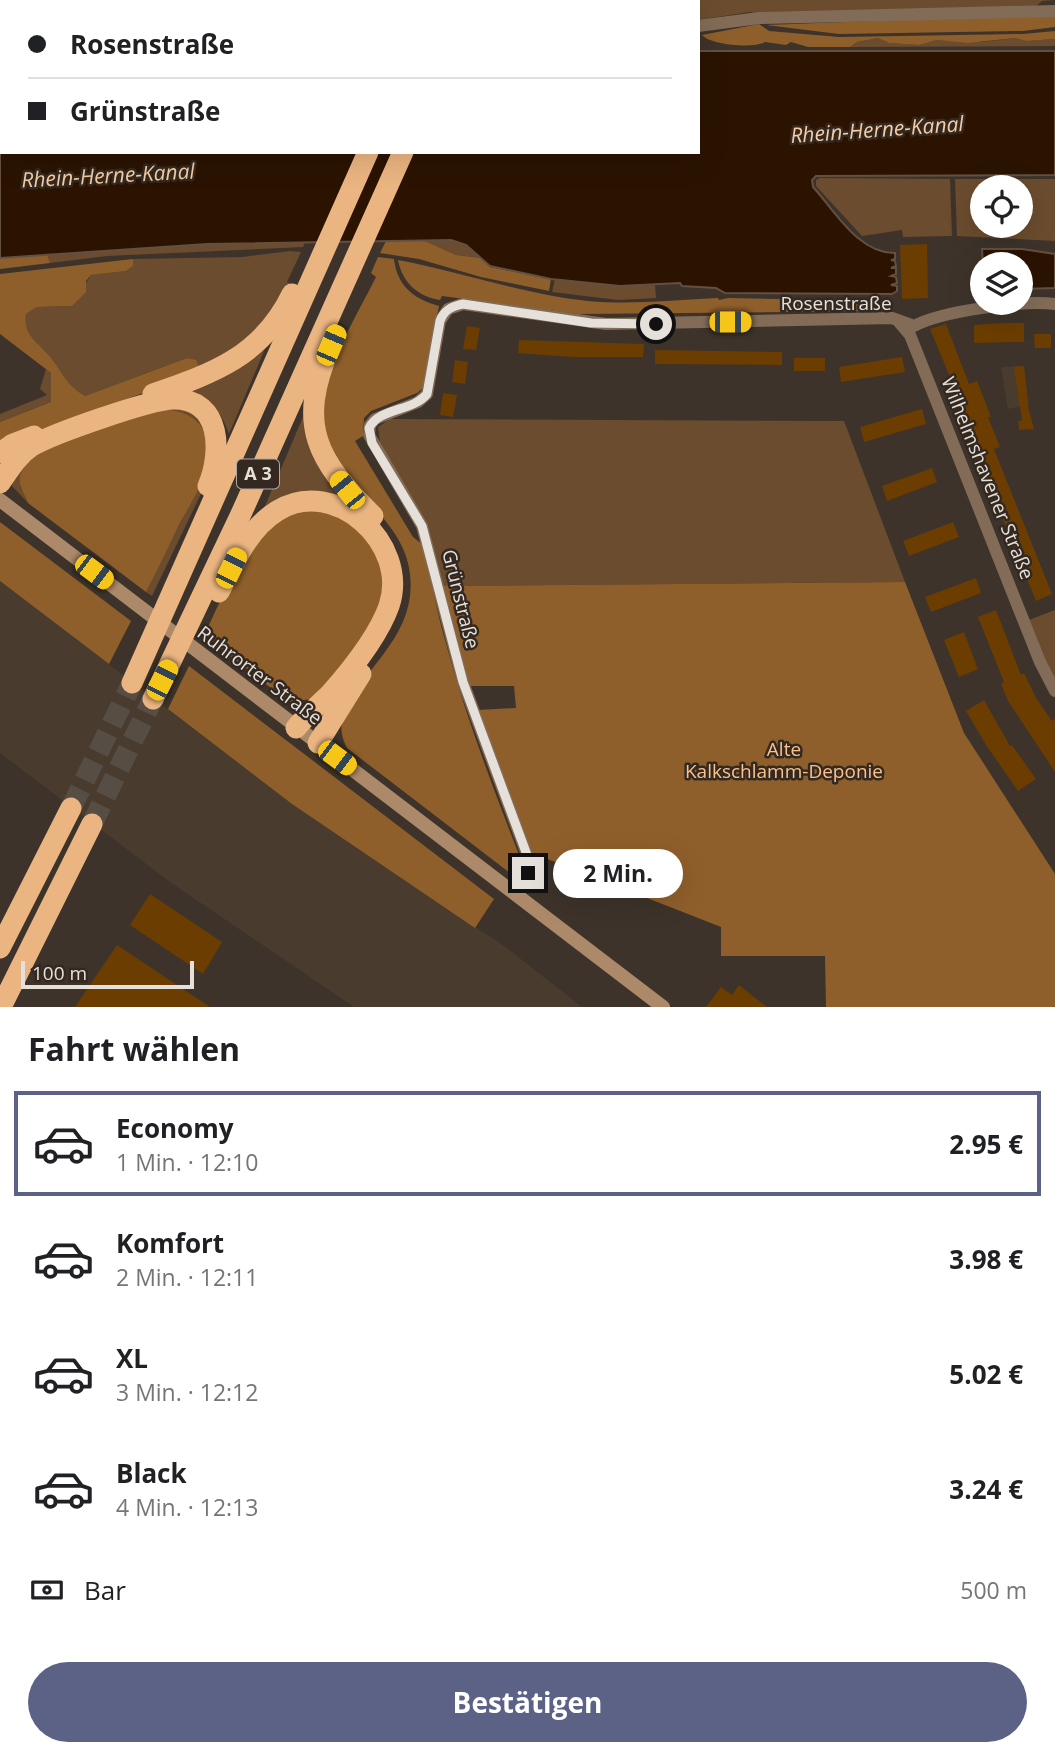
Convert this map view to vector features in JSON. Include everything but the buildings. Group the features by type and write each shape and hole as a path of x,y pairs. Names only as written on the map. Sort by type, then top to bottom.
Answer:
{"highway":[{"name":"A 3","path":"132,683 367,154"},
{"name":"A 3","path":"153,699 402,154"},
{"path":"0,453 33,436 210,374 237,360 264,338 286,308 298,283 322,253"},
{"path":"318,743 397,621 405,585 402,563 393,538 334,473 314,430 312,405 316,386 340,323 347,277"},
{"path":"0,482 19,456 46,439 155,401 176,399 191,402 205,413 213,425 218,442 218,458 185,539 184,570"},
{"path":"171,662 200,633 242,547 275,512 301,502 321,502 347,510 378,538 387,555 392,577 389,605 379,627 345,674 296,728"},
{"path":"0,948 71,808"},
{"path":"1,1007 92,824"}],"main road":[{"name":"Ruhrorter Straße","path":"0,500 663,1007"}],"street":[{"path":"700,26 759,18 1055,11"},
{"name":"Rosenstraße","path":"448,309 463,304 606,324 892,318 914,326 936,316 959,312 1055,304"},
{"name":"Grünstraße","path":"448,309 440,321 427,394 418,402 375,419 370,425 369,435 422,526 463,682 530,863 528,873 513,892"},
{"name":"Wilhelmshavener Straße","path":"898,321 910,335 1040,662 1055,691"}],"shaded area":[{"path":"700,0 1055,0 1042,1 1033,9 780,15 750,12 700,20"},
{"path":"878,38 889,43 919,45 937,40 982,42 1015,38 1026,41 1055,39 1055,46 850,47 857,42"},
{"path":"950,179 952,236 903,237 902,230 862,236 816,186 816,180"},
{"path":"955,179 970,179 970,237 957,236"},
{"path":"1033,179 1055,179 1055,241 996,238 1033,238"},
{"path":"451,240 466,245 481,258 456,255 425,241"},
{"path":"305,242 303,247 107,256 50,263 47,254 207,244"},
{"path":"301,252 287,282 292,284 261,333 201,372 187,358 85,396 70,384 27,328 26,314 37,307 72,306 91,275 126,271 133,266 133,259 243,257"},
{"path":"555,279 620,286 655,285 656,298 618,300 552,292"},
{"path":"265,349 229,434 222,418 212,406 184,391 255,357"},
{"path":"1024,366 1029,405 1008,409 1001,367"},
{"path":"46,369 51,373 51,402 0,422 0,414 47,395 40,389"},
{"path":"156,405 189,407 209,427 210,475 152,596 146,592 204,475 20,486 28,503 12,486 13,477 35,451"},
{"path":"306,410 347,499 327,493 305,492 284,496 265,506"},
{"path":"390,419 844,421 905,582 443,586 380,442 378,427"},
{"path":"0,581 292,804 507,948 582,1007 354,1007 170,882 0,753"},
{"path":"1055,610 1055,687 1026,621"}],"green space":[{"path":"1055,14 1055,27 1023,31 839,34 766,25"},
{"path":"759,24 769,31 839,37 1023,34 1055,31 1055,39 1026,41 1015,38 968,43 937,40 919,45 889,43 878,38 857,42 850,47 808,47 791,42 786,45 765,42 733,45 702,35"},
{"path":"386,241 425,241 456,255 481,258 490,267 551,279 549,291 481,277 419,259 380,253"},
{"path":"47,254 50,263 0,269 0,258"},
{"path":"378,257 394,259 399,276 408,290 439,306 423,388 417,393 371,411 364,418 363,436 355,441 413,537 423,545 461,696 521,860 510,873 347,748 342,736 342,722 348,706 398,631 406,615 410,596 409,569 402,546 389,526 343,471 331,449 322,412 331,371 376,277 371,273"},
{"path":"133,259 133,266 126,271 91,275 86,281 86,292 72,306 37,307 26,314 27,328 33,339 70,384 85,396 187,358 196,360 201,372 0,445 0,422 51,402 51,373 0,334 0,274"},
{"path":"398,260 540,293 588,301 728,298 879,301 879,311 578,314 442,296 440,300 425,296 412,287 403,275"},
{"path":"152,409 180,412 199,424 207,444 207,458 200,486 146,592 28,503 20,477 26,465 57,444"},
{"path":"302,509 344,516 372,541 385,576 383,603 341,670 311,699 289,702 204,636 231,580 253,545 283,518"},
{"path":"0,522 131,621 109,664 0,581"},
{"name":"Alte Kalkschlamm-Deponie","path":"905,582 964,733 1055,874 1055,1007 826,1007 825,956 721,956 721,927 532,853 477,710 516,708 514,686 469,686 443,586"},
{"path":"189,666 494,899 475,928 292,804 168,709"}],"water":[{"name":"Rhein-Herne-Kanal","path":"700,51 1055,51 1055,175 816,176 812,180 813,187 859,239 882,251 895,253 895,259 891,260 895,261 896,266 891,268 896,268 896,274 891,276 896,277 897,283 891,285 897,286 897,291 892,294 725,293 716,288 682,286 680,283 620,286 551,279 490,266 466,245 451,240 207,244 0,258 0,154 700,154"},
{"path":"982,249 1022,249 1055,254 1055,288 1033,289 1033,252 982,252"}],"tunnel":[{"path":"71,808 132,683"},
{"path":"92,824 153,699"}],"route":[{"path":"528,873 530,863 463,682 422,526 372,443 369,428 378,417 418,402 427,394 441,317 451,307 463,304 591,323 656,324"}]}
